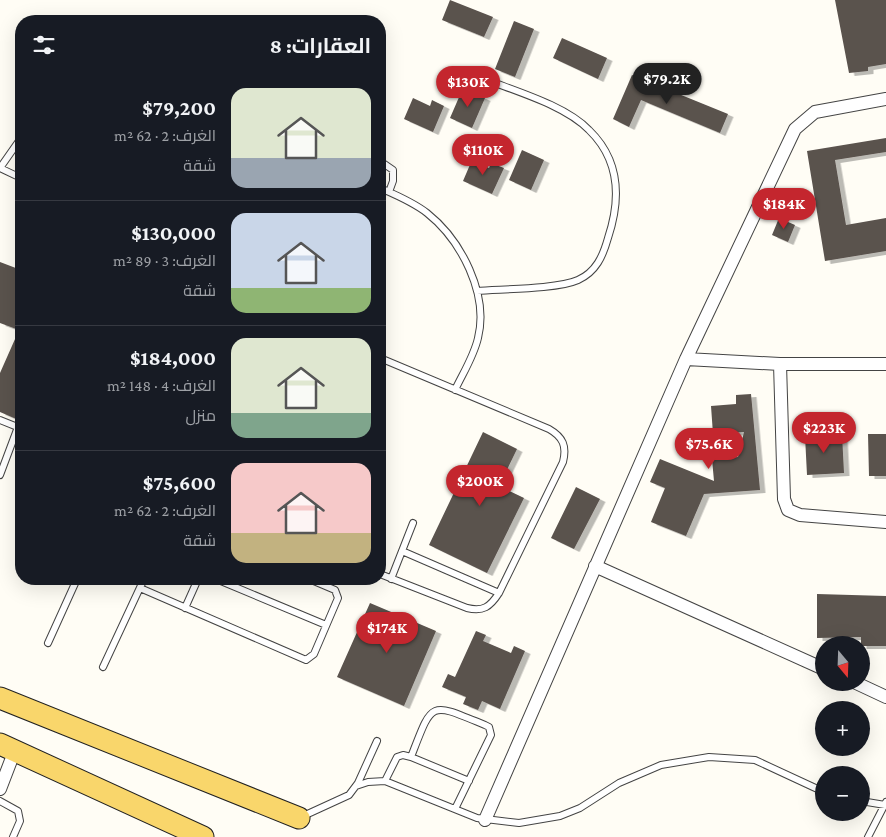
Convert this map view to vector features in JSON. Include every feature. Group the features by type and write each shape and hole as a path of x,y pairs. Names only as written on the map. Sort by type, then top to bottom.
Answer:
{"main road":[{"path":"0,698 299,818"},
{"path":"7,747 202,837"}],"street":[{"path":"485,820 686,359 795,129 815,112 886,98"},
{"path":"686,359 780,364 886,364"},
{"path":"780,364 784,500 788,510 800,515 886,522"},
{"path":"596,566 815,665"},
{"path":"870,690 886,697"},
{"path":"0,790 7,747"}],"lane":[{"path":"477,76 557,108 589,129 608,155 617,186 617,202 615,218 600,260 595,268 580,279 561,284 477,291"},
{"path":"15,147 0,168 15,175"},
{"path":"386,165 393,170 393,180 389,192"},
{"path":"386,191 426,211 447,232 463,256 477,291 481,312 479,337 455,390"},
{"path":"386,361 549,429 558,434 564,442 566,452 563,462 493,603 485,608 476,610 386,577"},
{"path":"0,420 15,426"},
{"path":"0,475 15,438"},
{"path":"391,579 413,523"},
{"path":"402,551 498,593"},
{"path":"48,643 74,585"},
{"path":"103,667 141,585"},
{"path":"185,608 195,585"},
{"path":"230,585 326,625"},
{"path":"140,588 306,660 314,654 338,594 335,590 323,585"},
{"path":"411,757 426,719 438,709 448,709 485,725 491,735 455,809"},
{"path":"299,818 343,799 356,786 377,741"},
{"path":"385,781 397,757 403,754 469,781"},
{"path":"356,786 368,782 385,781 485,820 519,823 560,816 580,808 619,783 661,765 709,757 755,760 815,788"},
{"path":"0,801 18,811 20,821 13,837"},
{"path":"868,837 885,803 870,802"}],"building":[{"path":"450,0 493,17 484,37 442,20"},
{"path":"835,0 886,0 886,64 868,67 868,71 849,73"},
{"path":"514,21 534,29 515,77 495,69"},
{"path":"562,38 607,58 598,79 553,58"},
{"path":"632,75 728,114 720,133 641,100 629,127 613,119"},
{"path":"463,88 485,98 472,128 450,118"},
{"path":"413,98 430,106 432,100 444,106 433,132 404,119"},
{"path":"886,138 886,152 835,160 846,225 886,218 886,251 825,261 807,151"},
{"path":"522,150 544,160 531,190 509,180"},
{"path":"472,160 489,168 491,163 504,168 492,194 463,181"},
{"path":"779,218 795,225 788,242 772,235"},
{"path":"0,262 15,268 15,329 0,323"},
{"path":"15,339 15,418 0,412 0,373"},
{"path":"751,394 760,490 704,494 686,536 651,522 665,488 650,482 660,459 714,481 712,459 738,457 744,432 713,434 711,406 736,404 736,395"},
{"path":"483,432 517,449 499,486 524,498 487,573 429,545"},
{"path":"842,434 844,473 807,475 805,436"},
{"path":"868,434 886,434 886,476 869,476"},
{"path":"576,487 600,499 574,549 551,538"},
{"path":"817,594 886,596 886,646 870,646 870,636 817,636"},
{"path":"370,603 436,631 404,706 337,677"},
{"path":"476,631 486,635 483,641 511,653 514,646 525,651 500,709 482,701 478,710 463,704 466,697 442,687 448,674 455,677"}]}
